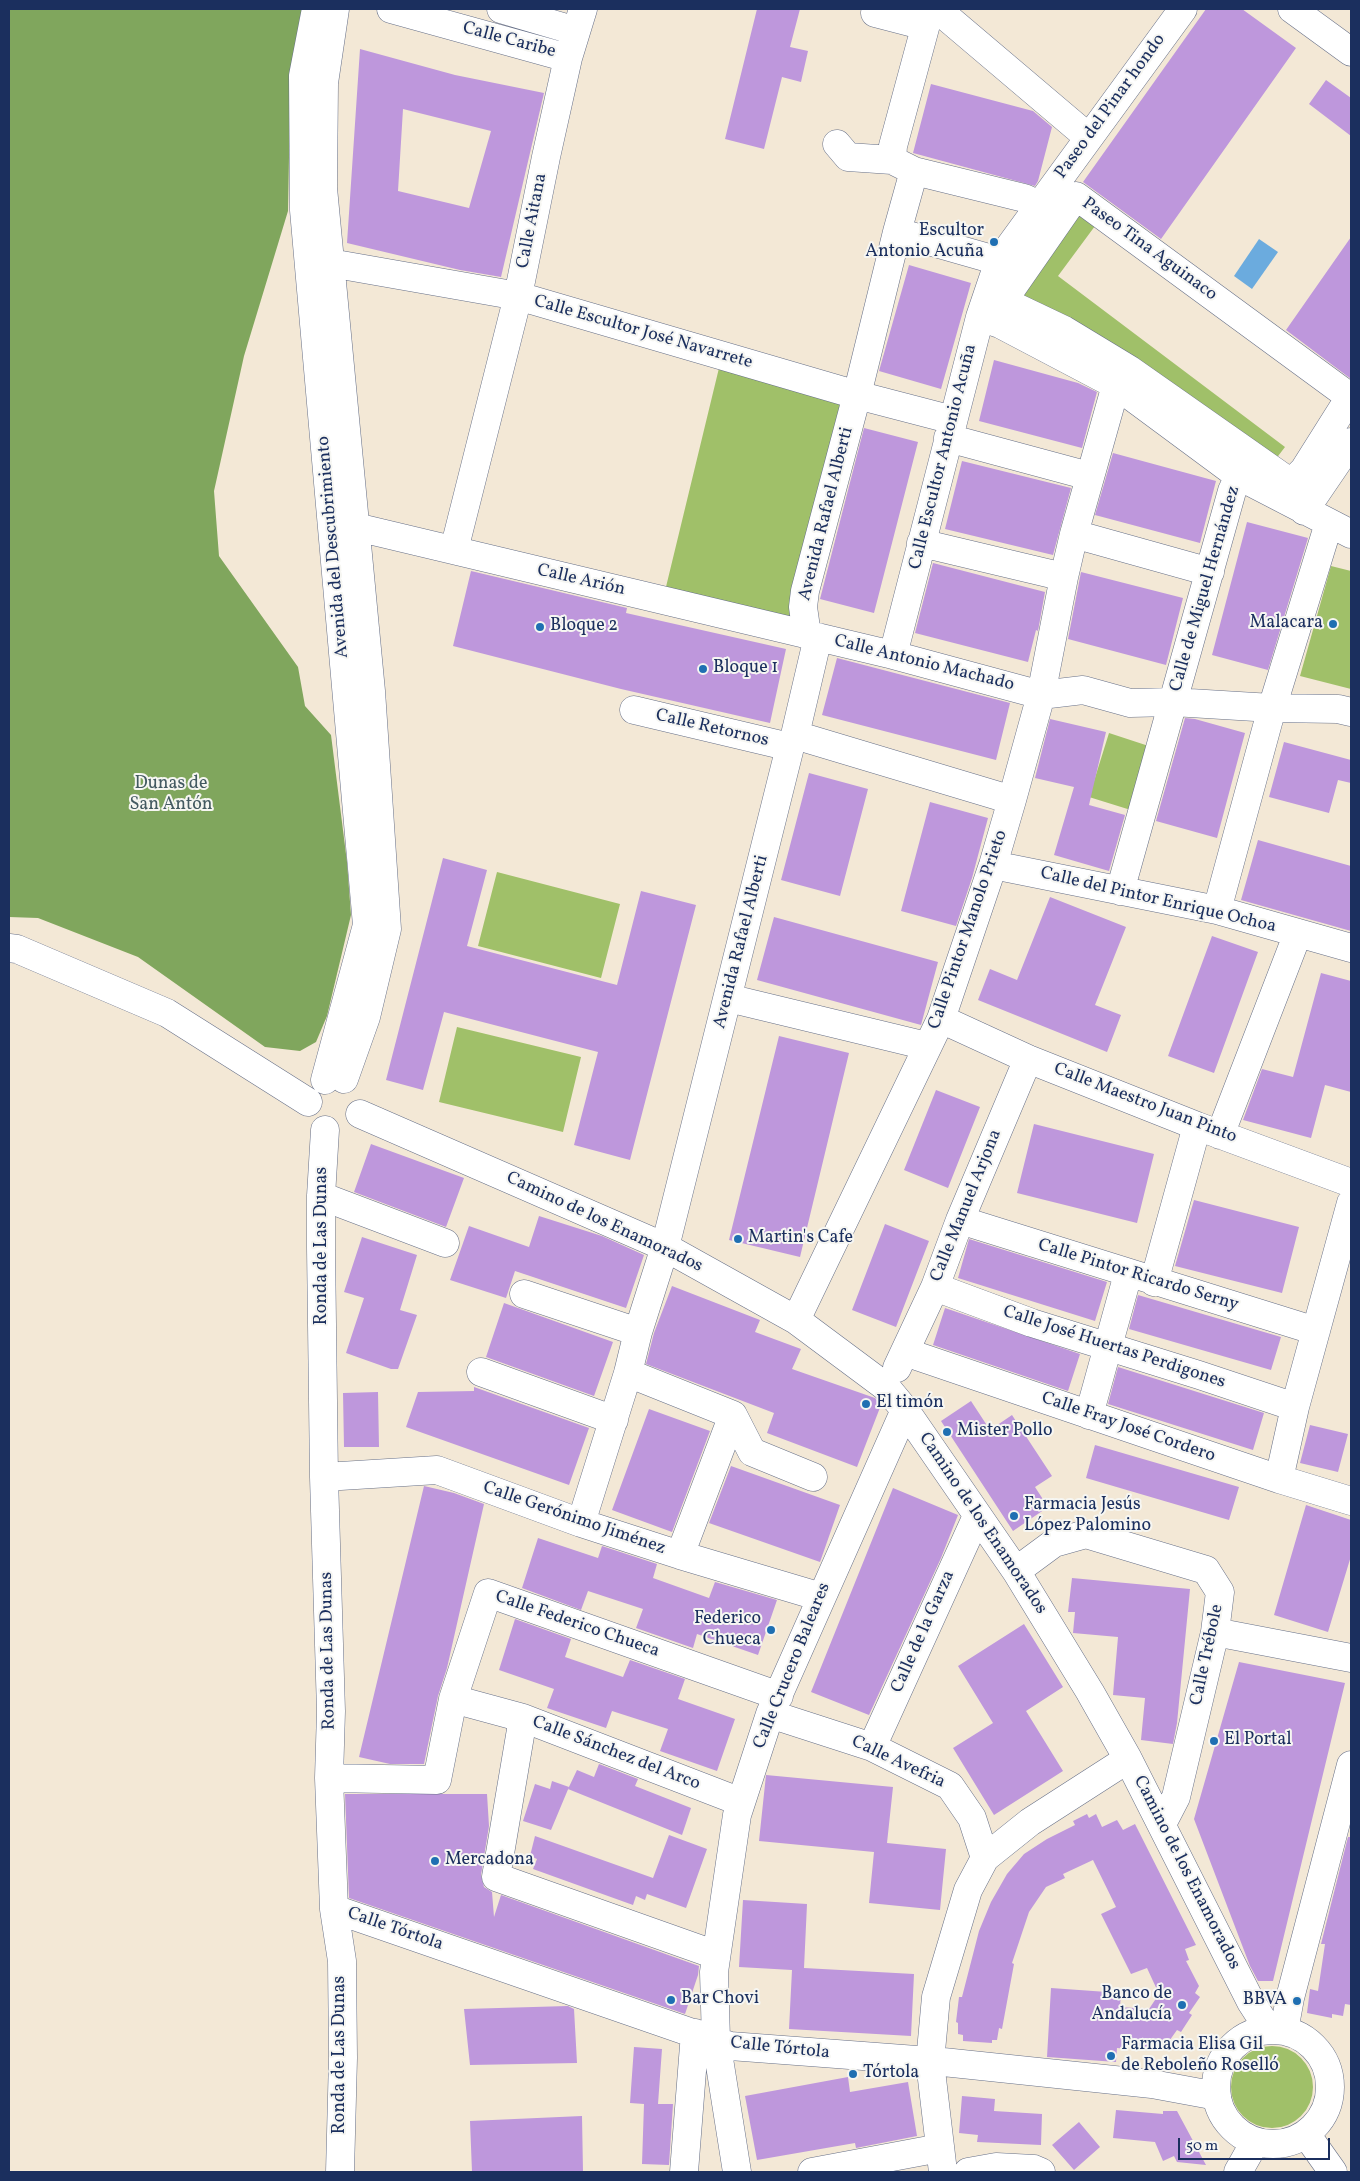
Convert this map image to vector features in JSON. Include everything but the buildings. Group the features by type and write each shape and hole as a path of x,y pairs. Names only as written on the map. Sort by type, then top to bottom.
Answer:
{"street":[{"name":"Avenida del Descubrimiento","path":"316,9 303,76 304,210 367,925 334,1080"},
{"name":"Avenida del Descubrimiento","path":"334,1080 366,1017 388,929 371,691 323,188 324,83 335,9"},
{"name":"Calle Caribe","path":"392,9 568,58"},
{"name":"Calle Caribe","path":"501,9 579,20"},
{"name":"Paseo del Pinar hondo","path":"999,261 1183,9"},
{"path":"1292,9 1351,50"},
{"path":"875,12 931,14 1088,137"},
{"name":"Avenida Rafael Alberti","path":"581,1523 614,1420 638,1332 665,1247 792,741 812,636 803,607 806,591 897,232 903,165 893,146 931,14"},
{"name":"Calle Aitana","path":"454,550 518,296 546,157 568,58 579,20"},
{"path":"837,144 848,157 903,165 1024,198 1039,205"},
{"name":"Paseo Tina Aguinaco","path":"1076,196 1350,397 1304,470 1293,481 1284,478 1130,370 1064,330 1003,301 1076,196"},
{"path":"897,232 999,261"},
{"name":"Calle Escultor Antonio Acuña","path":"893,655 980,317 999,261"},
{"name":"Calle Escultor José Navarrete","path":"330,263 518,296 857,395 1089,476"},
{"path":"980,317 1000,324 1116,386 1239,476 1340,529 1272,708 1217,910"},
{"name":"Calle Pintor Manolo Prieto","path":"796,1320 941,1019 993,865 1012,800 1041,695 1074,534 1116,386"},
{"path":"1304,511 1351,442"},
{"name":"Calle de Miguel Hernández","path":"1120,890 1232,491 1239,476"},
{"name":"Calle Arión","path":"356,527 812,636"},
{"path":"1074,534 1210,572"},
{"path":"921,544 1064,577"},
{"name":"Calle Antonio Machado","path":"812,636 893,655 1041,695"},
{"path":"1041,695 1082,690 1130,703 1173,702 1272,708 1338,709 1351,712"},
{"name":"Calle Retornos","path":"634,710 792,741 1012,800"},
{"name":"Calle del Pintor Enrique Ochoa","path":"993,865 1217,910 1351,948"},
{"path":"1154,1282 1208,1130 1298,933"},
{"path":"9,948 17,949 167,1013 308,1102"},
{"path":"728,998 927,1046"},
{"name":"Calle Maestro Juan Pinto","path":"941,1019 1028,1059 1208,1130 1351,1182"},
{"name":"Calle Manuel Arjona","path":"886,1387 905,1352 934,1287 960,1220 1028,1059"},
{"path":"334,1080 351,1084 360,1097 360,1114 356,1122 342,1131 325,1130 312,1119 308,1102 314,1089 334,1080"},
{"name":"Camino de los Enamorados","path":"360,1114 665,1247 796,1320 886,1387 905,1410 1016,1571 1128,1760 1251,2002 1276,2030"},
{"name":"Ronda de Las Dunas","path":"325,1130 321,1196 324,1477 331,1711 329,1778 334,1910 342,1960 343,2058 340,2172"},
{"path":"321,1196 445,1242"},
{"path":"1279,1479 1295,1407 1351,1203"},
{"name":"Calle Pintor Ricardo Serny","path":"960,1220 1128,1274 1316,1331"},
{"path":"1088,1415 1128,1274"},
{"name":"Calle José Huertas Perdigones","path":"934,1287 1032,1323 1295,1407"},
{"path":"524,1294 638,1332"},
{"name":"Calle Fray José Cordero","path":"905,1352 1279,1479 1351,1501"},
{"path":"481,1372 614,1420"},
{"path":"628,1373 733,1415 752,1452 813,1477"},
{"name":"Calle Crucero Baleares","path":"737,2172 706,2037 737,1815 775,1705 821,1596 905,1410"},
{"path":"680,1556 733,1415"},
{"name":"Calle Gerónimo Jiménez","path":"324,1477 437,1470 581,1523 680,1556 821,1596"},
{"name":"Calle de la Garza","path":"872,1747 977,1516"},
{"name":"Calle Trébole","path":"1016,1571 1054,1543 1086,1534 1206,1570 1220,1592 1215,1632 1176,1797 1162,1824"},
{"name":"Calle Federico Chueca","path":"329,1778 437,1780 453,1700 488,1593 775,1705"},
{"path":"1215,1632 1351,1658"},
{"path":"453,1700 523,1718"},
{"name":"Calle Avefria","path":"775,1705 872,1747 950,1786 972,1818 985,1858"},
{"name":"Calle Sánchez del Arco","path":"716,1955 496,1877 523,1718 742,1802"},
{"path":"812,2172 941,2160 930,2062 936,1998 968,1890 985,1858 1030,1822 1128,1760"},
{"path":"1276,2030 1290,1998 1340,1852 1351,1765"},
{"name":"Calle Tórtola","path":"334,1910 730,2046 930,2062 1152,2084 1217,2096"},
{"path":"1276,2030 1299,2036 1317,2051 1328,2072 1341,2090 1317,2125 1306,2134 1282,2144 1268,2144 1255,2142 1229,2124 1221,2111 1217,2096 1218,2072 1228,2051 1240,2041 1253,2033 1276,2030"},
{"path":"684,2172 706,2037"},
{"path":"1306,2134 1333,2172"},
{"path":"1238,2172 1255,2142"},
{"path":"968,2172 996,2167 1034,2168 1041,2172"}],"green space":[{"name":"Dunas de San Antón","path":"9,9 304,9 290,103 288,211 244,356 214,491 219,556 298,667 305,706 331,735 347,862 351,915 327,1016 316,1042 300,1051 265,1047 138,957 38,918 9,917"},
{"path":"1072,209 1095,226 1058,276 1285,447 1272,464 1011,297"},
{"path":"719,368 846,399 792,622 665,591"},
{"name":"Malacara","path":"1331,566 1351,571 1351,689 1300,676"},
{"path":"1109,733 1170,753 1150,816 1089,797"},
{"path":"497,872 620,904 601,978 478,946"},
{"path":"457,1027 581,1057 563,1132 439,1102"},
{"path":"1272,2046 1288,2049 1301,2058 1310,2071 1313,2087 1310,2103 1301,2116 1288,2125 1272,2128 1256,2125 1243,2116 1234,2103 1231,2087 1234,2071 1243,2058 1256,2049"}],"water":[{"path":"1259,239 1278,252 1252,289 1234,276"}],"place":[{"name":"Escultor Antonio Acuña","path":"994,242"},
{"name":"Malacara","path":"1333,624"},
{"name":"Bloque 2","path":"540,627"},
{"name":"Bloque 1","path":"703,669"},
{"name":"Martin's Cafe","path":"738,1239"},
{"name":"El timón","path":"866,1404"},
{"name":"Mister Pollo","path":"947,1432"},
{"name":"Farmacia Jesús López Palomino","path":"1014,1516"},
{"name":"Federico Chueca","path":"771,1630"},
{"name":"El Portal","path":"1214,1741"},
{"name":"Mercadona","path":"435,1861"},
{"name":"Bar Chovi","path":"671,2000"},
{"name":"BBVA","path":"1297,2001"},
{"name":"Banco de Andalucía","path":"1182,2005"},
{"name":"Farmacia Elisa Gil de Reboleño Roselló","path":"1111,2056"},
{"name":"Tórtola","path":"853,2074"}]}
